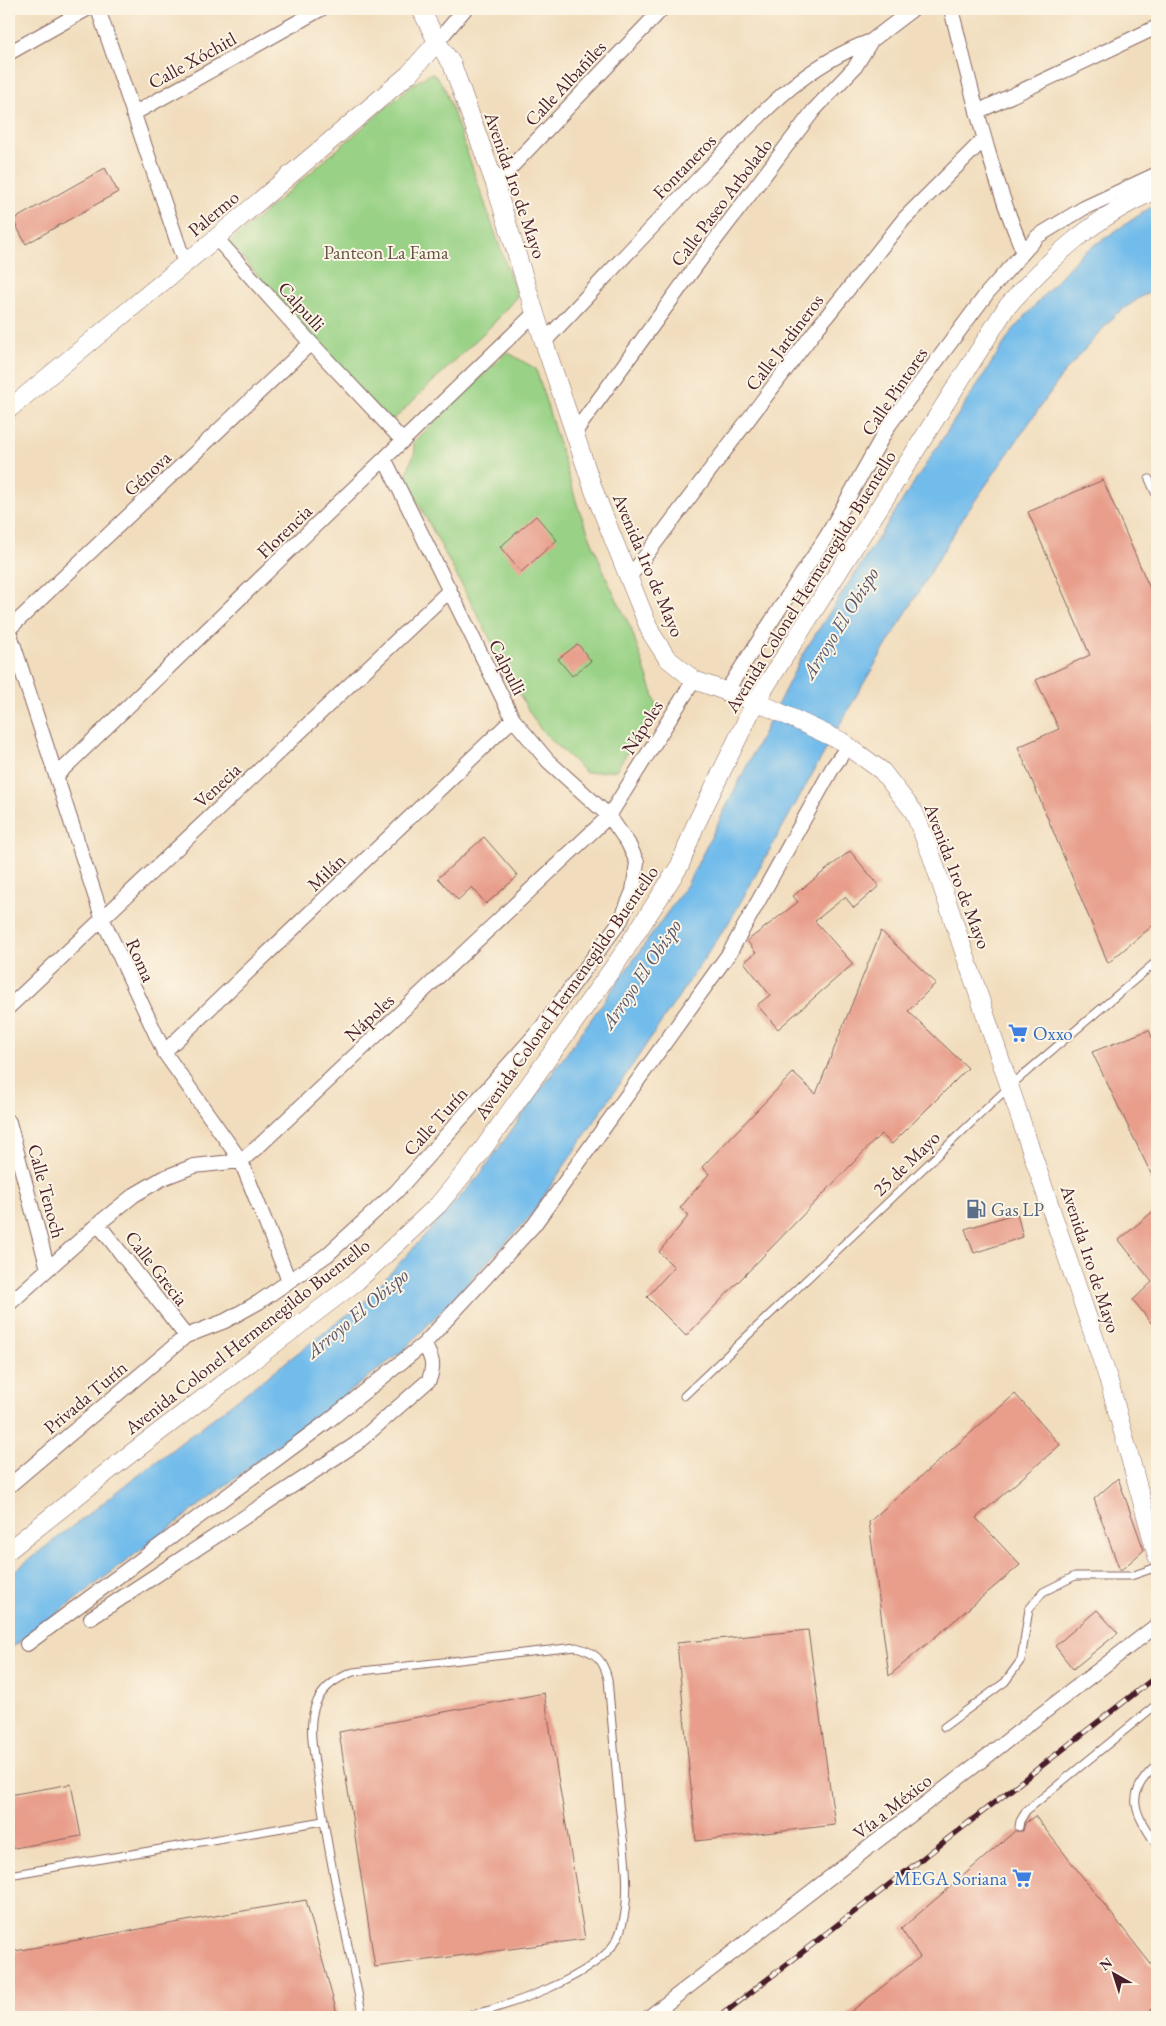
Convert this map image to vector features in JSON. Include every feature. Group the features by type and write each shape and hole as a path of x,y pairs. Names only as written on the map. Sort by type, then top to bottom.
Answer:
{"street":[{"path":"9,53 88,9"},
{"path":"98,9 185,264"},
{"name":"Calle Xóchitl","path":"133,114 321,9"},
{"name":"Avenida 1ro de Mayo","path":"422,9 437,42 452,64 495,184 544,342 594,491 628,579 656,641 668,658 694,680 759,704 844,743 882,771 914,812 931,854 1108,1378 1157,1556"},
{"path":"437,42 465,9"},
{"name":"Calle Albañiles","path":"495,184 662,9"},
{"name":"Calle Paseo Arbolado","path":"574,432 706,252 814,110 855,67 871,41 913,9"},
{"path":"951,9 983,140 1005,209 1023,251"},
{"path":"977,112 1157,27"},
{"name":"Fontaneros","path":"544,342 676,202 779,97 822,63 844,50 871,41"},
{"name":"Palermo","path":"9,409 185,264 409,74 437,42"},
{"name":"Calle Jardineros","path":"628,579 815,331 904,219 983,140"},
{"name":"Calle Pintores","path":"725,693 828,534 889,425 988,292 1038,236 1064,219 1157,174"},
{"name":"Avenida Colonel Hermenegildo Buentello","path":"9,1550 125,1458 349,1287 438,1205 481,1152 618,961 680,865 695,826 759,704 1006,308 1040,270 1080,235 1118,211 1157,190"},
{"name":"Calpulli","path":"216,238 311,343 403,440"},
{"name":"Florencia","path":"57,775 535,313"},
{"name":"Génova","path":"9,630 311,343"},
{"name":"Calpulli","path":"385,460 513,719 548,761 609,816 628,842 637,862"},
{"name":"Venecia","path":"9,1007 450,590"},
{"name":"Roma","path":"9,630 102,920 164,1052 242,1161 289,1281"},
{"name":"Nápoles","path":"242,1161 296,1113 609,816 694,680"},
{"name":"Milán","path":"164,1052 513,719"},
{"path":"27,1644 328,1421 424,1344 534,1225 730,952 833,767 844,743"},
{"name":"Calle Turín","path":"186,1336 225,1321 259,1302 327,1255 396,1192 542,1027 621,920 633,892 637,862"},
{"name":"Calle Tenoch","path":"9,1122 48,1269"},
{"path":"9,1304 98,1224 134,1195 164,1178 194,1166 242,1161"},
{"name":"Calle Grecia","path":"98,1224 186,1336"},
{"name":"Privada Turín","path":"9,1486 186,1336"},
{"path":"91,1618 356,1444 429,1380 433,1369 432,1359 424,1344"},
{"name":"Vía a México","path":"649,2017 1157,1625"}],"lane":[{"path":"1149,480 1157,497"},
{"name":"25 de Mayo","path":"684,1396 1010,1086 1157,961"},
{"path":"944,1726 1005,1682 1021,1660 1029,1609 1044,1592 1075,1576 1131,1576 1157,1567"},
{"path":"363,2017 323,1821 314,1751 313,1720 315,1706 325,1690 340,1677 354,1672 576,1647 598,1656 604,1665 608,1679 626,1876 625,1916 616,1940 599,1960 574,1976 496,2008 464,2017"},
{"path":"1019,1827 1026,1810 1157,1704"},
{"path":"1157,1765 1142,1782 1135,1800 1138,1818 1157,1846"},
{"path":"9,1875 323,1821"}],"green space":[{"name":"Panteon La Fama","path":"431,73 439,79 445,89 517,296 495,322 390,423 229,243 412,85"},
{"path":"507,352 536,369 578,507 609,584 631,628 657,706 616,770 586,773 541,730 528,710 405,478 415,451 413,443"}],"water":[{"name":"Arroyo El Obispo","path":"1157,203 1157,286 1116,314 1063,374 963,518 856,696 731,919 529,1218 404,1350 9,1650 9,1575 364,1302 479,1176 687,885 804,652 1013,330 1080,255"}],"building":[{"path":"105,168 118,192 26,244 13,220"},
{"path":"1103,480 1157,605 1157,922 1108,963 1018,747 1059,729 1036,680 1090,655 1028,512"},
{"path":"536,516 557,540 521,572 500,547"},
{"path":"578,644 591,661 572,676 558,659"},
{"path":"484,837 518,876 486,904 472,887 458,900 438,878"},
{"path":"850,851 879,886 854,908 845,897 815,921 853,964 778,1029 757,1005 770,995 744,962 756,953 747,941 798,902 793,896"},
{"path":"881,931 936,983 908,1011 968,1068 892,1144 881,1134 686,1336 647,1297 674,1267 659,1252 689,1215 680,1208 709,1174 702,1167 793,1073 816,1094"},
{"path":"1149,1030 1154,1042 1157,1041 1157,1186 1092,1052"},
{"path":"1157,1208 1157,1330 1133,1300 1152,1282 1119,1240"},
{"path":"1017,1213 1023,1237 974,1253 965,1229"},
{"path":"1015,1394 1060,1445 976,1518 1020,1565 889,1676 869,1522"},
{"path":"1118,1478 1144,1550 1120,1571 1094,1499"},
{"path":"1097,1610 1118,1633 1073,1669 1055,1646"},
{"path":"808,1630 835,1825 696,1841 677,1643"},
{"path":"544,1693 585,1939 375,1967 339,1732"},
{"path":"71,1784 81,1836 9,1849 9,1795"},
{"name":"MEGA Soriana","path":"1035,1816 1157,1972 1157,2007 1151,2009 1151,2016 844,2017 920,1957 901,1929 1015,1831 1023,1831 1025,1823"},
{"path":"306,1900 338,2017 9,2017 9,1952"}],"railway":[{"path":"719,2017 1157,1676"}],"place":[{"name":"Oxxo","path":"1018,1033"},
{"name":"Gas LP","path":"976,1209"},
{"name":"MEGA Soriana","path":"1022,1878"}]}
